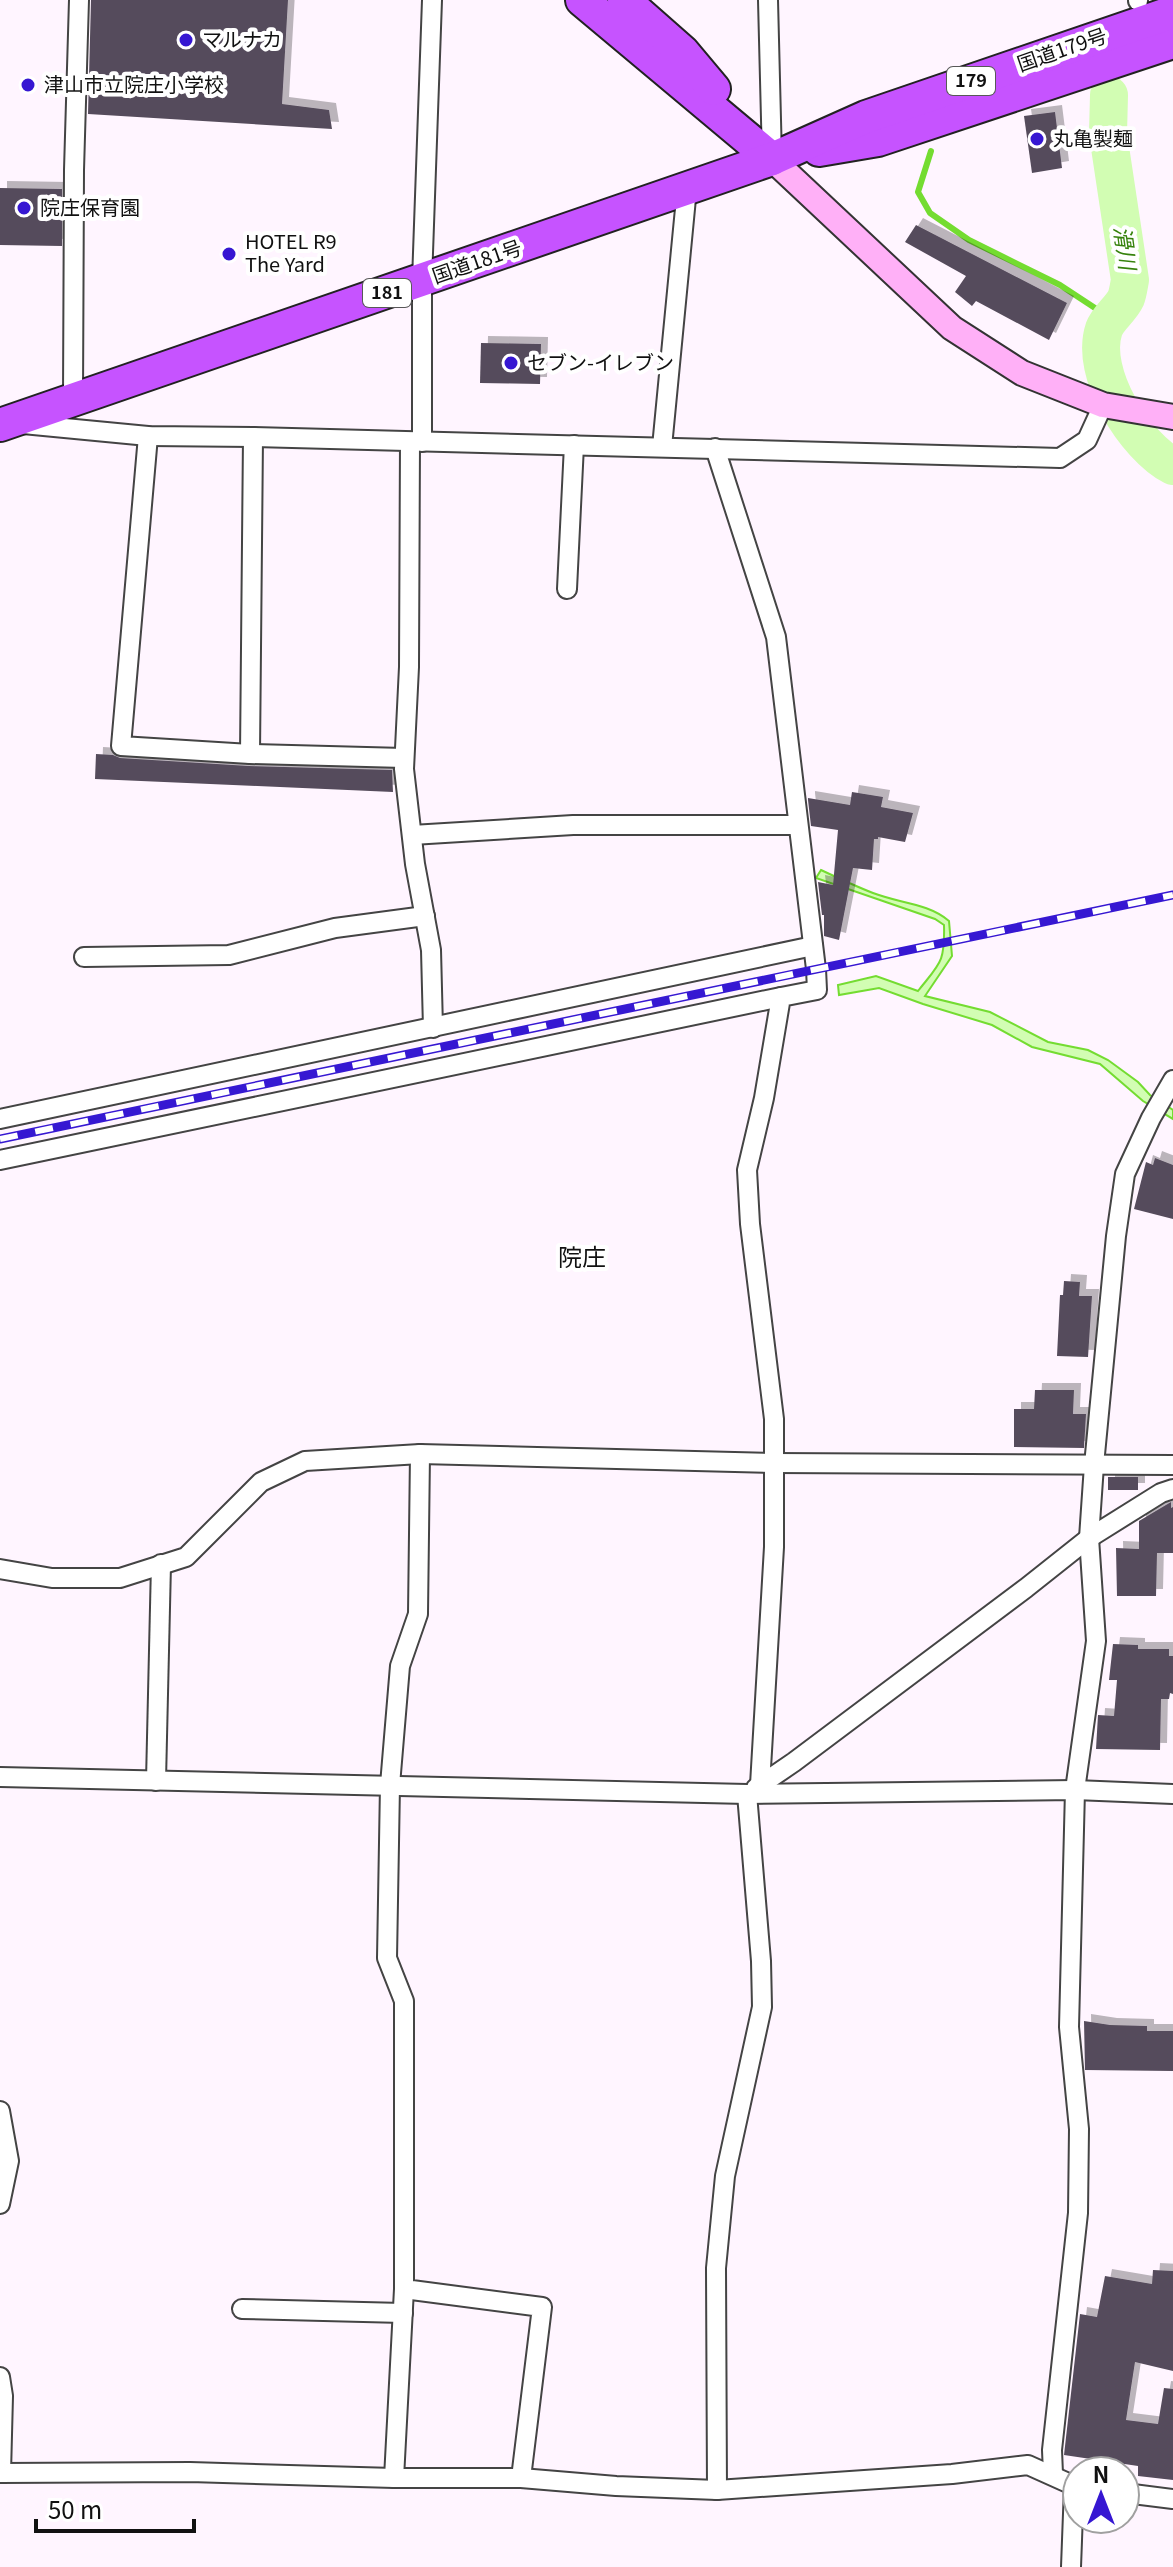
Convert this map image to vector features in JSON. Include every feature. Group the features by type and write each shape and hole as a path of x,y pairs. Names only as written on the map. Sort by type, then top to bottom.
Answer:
{"highway":[{"path":"582,0 772,159"},
{"path":"624,0 683,52 772,159"},
{"name":"国道179号","path":"772,159 866,117 1173,12"},
{"name":"国道179号","path":"772,159 878,140 1173,42"},
{"name":"国道181号","path":"3,424 772,159"}],"street":[{"path":"73,398 74,170 79,0"},
{"path":"432,0 404,758 412,835 431,950 433,1028"},
{"path":"768,0 772,159 952,328 1022,373 1103,405 1173,417"},
{"path":"662,447 687,188"},
{"path":"3,424 148,436 1060,458 1087,440 1103,405"},
{"path":"148,436 121,746 250,754 404,758"},
{"path":"250,754 253,437"},
{"path":"567,589 574,445"},
{"path":"0,1160 817,990 776,637 715,448"},
{"path":"412,835 573,825 798,825"},
{"path":"84,957 229,955 335,928 425,916"},
{"path":"0,1119 813,946"},
{"path":"717,2490 716,2268 725,2176 762,2007 754,1789 774,1547 774,1419 750,1224 747,1170 764,1098 781,997"},
{"path":"1053,2474 1052,2450 1078,2213 1079,2129 1069,2027 1075,1790 1096,1641 1089,1538 1094,1465 1125,1174 1169,1087"},
{"path":"394,2478 404,2289 404,2001 387,1958 390,1785 400,1666 418,1614 420,1454"},
{"path":"0,1569 52,1578 120,1578 186,1557 261,1482 305,1461 420,1454 774,1463 1173,1465"},
{"path":"754,1789 1089,1538 1161,1493 1173,1489"},
{"path":"156,1781 161,1564"},
{"path":"0,1777 390,1785 1075,1790 1173,1794"},
{"path":"0,2111 9,2161 0,2204"},
{"path":"404,2289 542,2307 521,2478"},
{"path":"242,2309 403,2313"},
{"path":"0,2377 3,2396 0,2473 190,2472 521,2478 717,2490 952,2474 1028,2465 1061,2479"},
{"path":"1141,2495 1173,2499"},
{"path":"1071,2567 1073,2535"}],"shaded area":[{"path":"821,870 873,893 932,910 949,921 952,956 925,996 990,1012 1048,1042 1088,1050 1108,1060 1173,1110 1173,1119 1143,1101 1100,1064 1032,1047 992,1025 879,988 839,995 838,985 876,976 918,991 940,962 944,925 935,919 816,878"}],"building":[{"path":"91,0 288,0 282,104 329,110 332,129 88,114"},
{"path":"1055,112 1062,168 1032,173 1024,116"},
{"name":"院庄保育園","path":"0,188 62,189 62,246 0,245"},
{"path":"916,225 1067,303 1049,340 976,301 972,306 955,292 966,276 905,242"},
{"name":"セブン-イレブン","path":"481,343 541,344 540,384 480,383"},
{"path":"96,754 249,766 392,770 393,792 95,779"},
{"path":"852,792 883,797 881,807 913,813 905,842 874,839 872,870 853,868 839,940 824,936 818,882 833,885 838,830 811,826 808,798 850,805"},
{"path":"1155,1158 1173,1165 1173,1219 1134,1209 1146,1162 1153,1165"},
{"path":"1064,1281 1080,1282 1079,1296 1092,1296 1088,1357 1057,1356 1060,1295 1063,1295"},
{"path":"1035,1390 1074,1390 1073,1414 1086,1414 1084,1448 1014,1447 1014,1409 1034,1409"},
{"path":"1108,1477 1138,1477 1138,1490 1108,1490"},
{"path":"1171,1502 1173,1553 1157,1553 1156,1596 1117,1596 1116,1548 1139,1549 1139,1521"},
{"path":"1113,1644 1138,1645 1138,1649 1169,1649 1169,1656 1173,1656 1173,1694 1170,1693 1169,1699 1161,1699 1160,1750 1096,1749 1098,1715 1114,1716 1117,1680 1109,1680"},
{"path":"1084,2021 1147,2026 1147,2031 1173,2031 1173,2071 1085,2070"},
{"path":"1153,2270 1173,2271 1173,2371 1135,2362 1126,2420 1158,2424 1164,2388 1173,2389 1173,2480 1141,2476 1141,2455 1064,2455 1080,2314 1097,2317 1105,2276 1152,2284"}],"waterway":[{"name":"滑川","path":"1109,95 1108,134 1130,280 1126,298 1104,329 1101,347 1103,366 1109,386 1131,425 1144,442 1173,466"},
{"path":"931,151 918,192 930,213 969,240 1060,285 1095,308 1108,324"}],"railway":[{"path":"0,1139 1173,895"}],"place":[{"name":"マルナカ","path":"186,40"},
{"name":"津山市立院庄小学校","path":"28,85"},
{"name":"丸亀製麺","path":"1037,139"},
{"name":"院庄保育園","path":"24,208"},
{"name":"HOTEL R9 The Yard","path":"229,254"},
{"name":"セブン-イレブン","path":"511,363"}],"district":[{"name":"院庄","path":"582,1258"}]}
